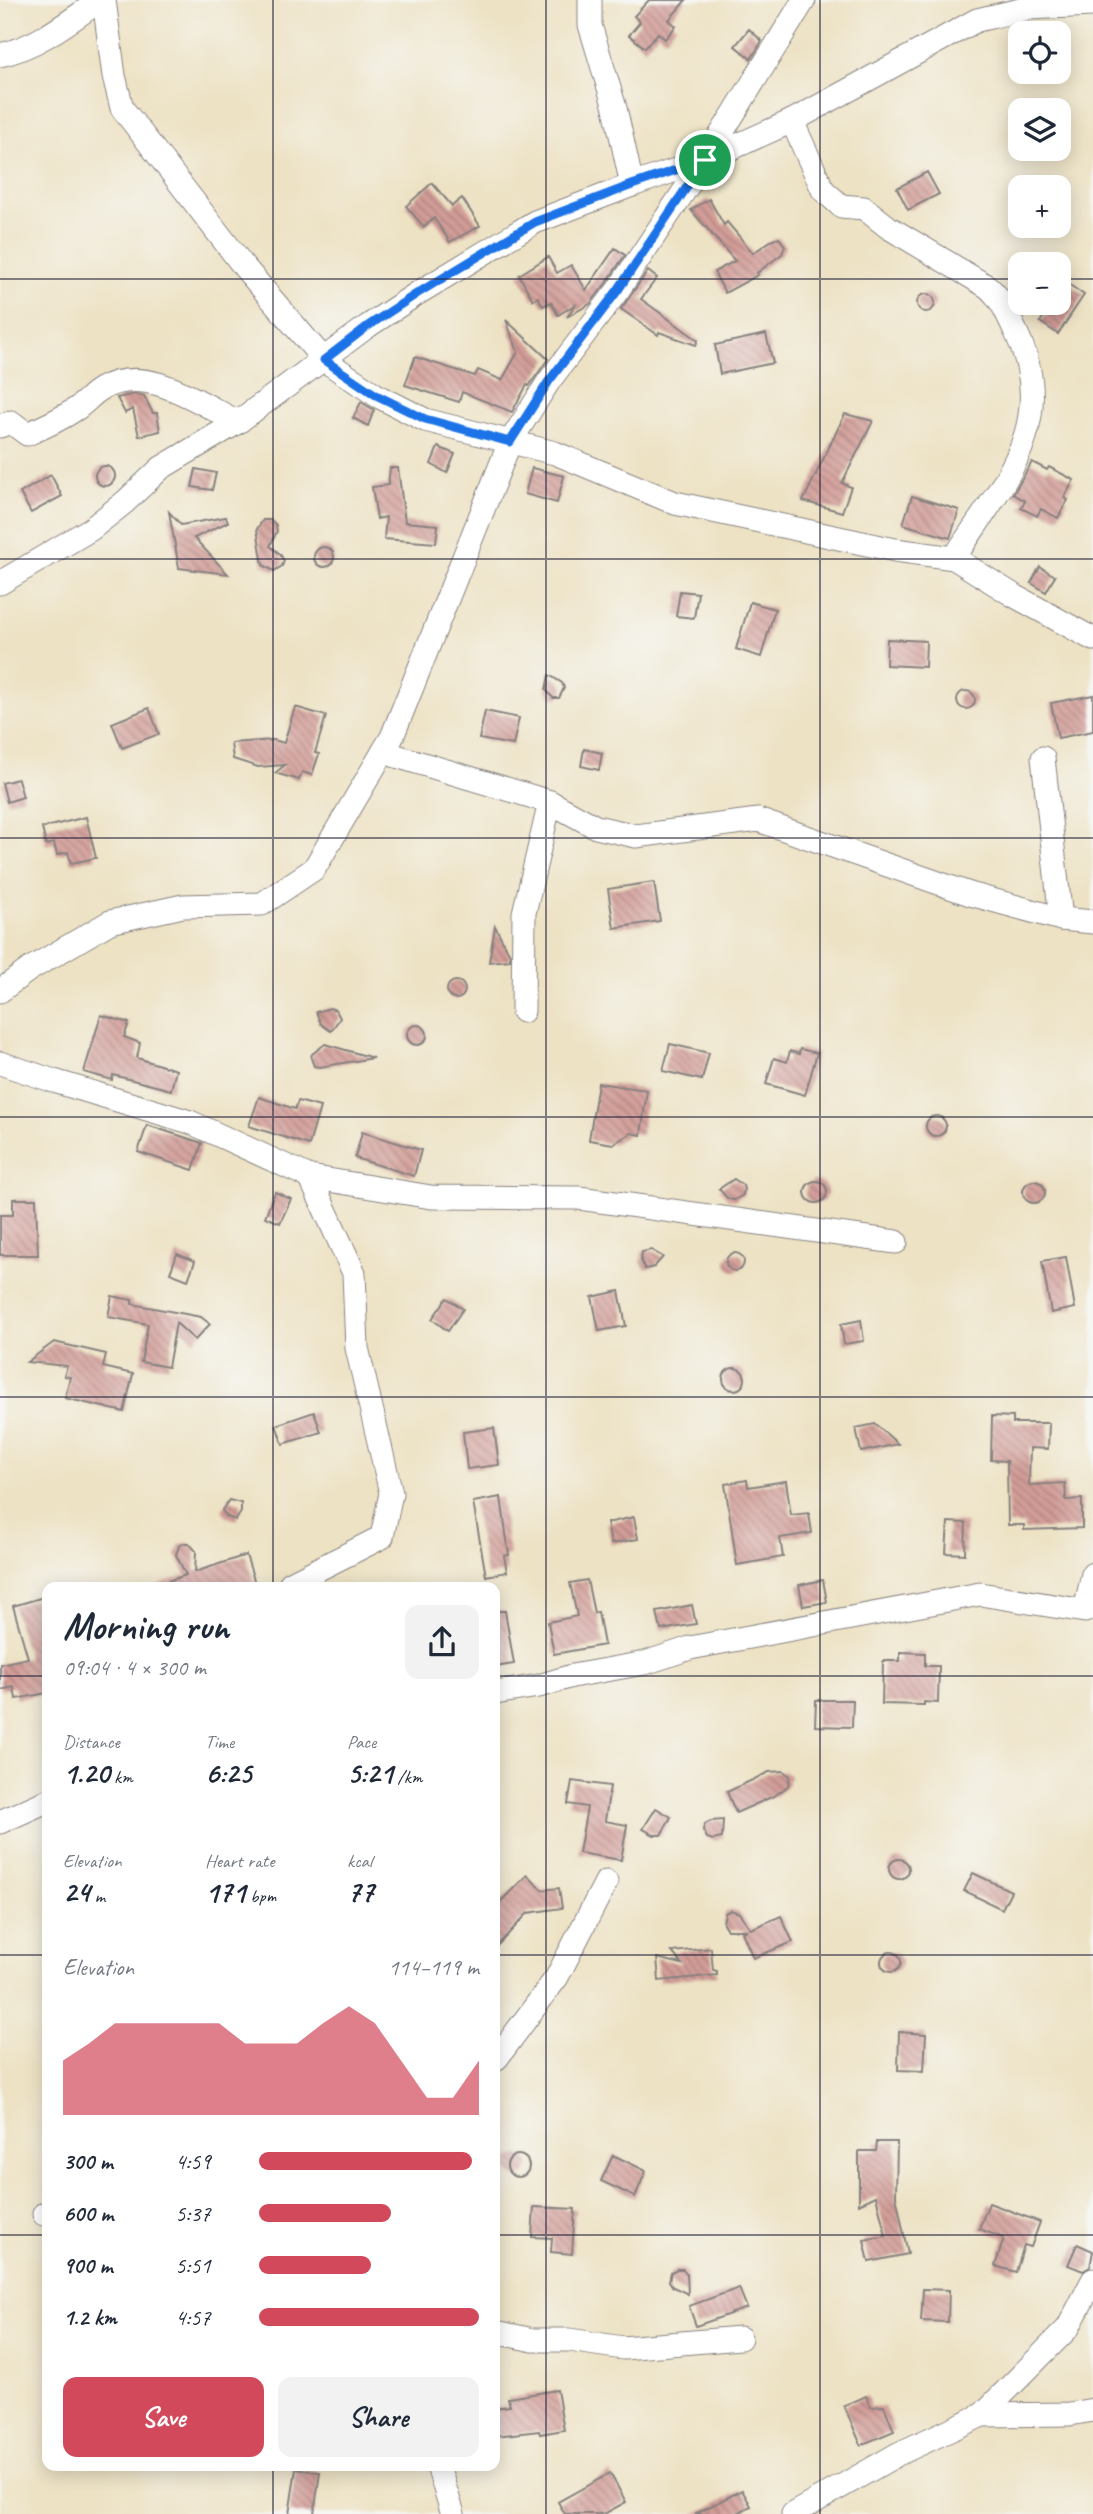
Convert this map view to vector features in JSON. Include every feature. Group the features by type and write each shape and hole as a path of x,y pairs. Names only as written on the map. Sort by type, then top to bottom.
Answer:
{"street":[{"path":"0,55 12,52 62,27 102,0 122,108 245,268 324,360 376,395 425,419 555,453 675,503 895,550 954,558 1013,595 1093,639"},
{"path":"590,0 590,25 615,108 632,185"},
{"path":"0,991 30,969 110,922 183,906 262,904 314,869 392,737 510,442 549,381 618,290 705,160 804,0"},
{"path":"0,583 91,529 161,468 238,422 368,326 535,222 705,160 792,121 977,20 1026,4 1093,5"},
{"path":"792,121 823,190 841,206 864,208 888,227 961,268 988,287 1006,310 1025,350 1032,383 1031,416 1026,439 1018,459 954,558"},
{"path":"0,426 11,422 27,434 76,409 99,390 117,381 141,379 163,384 238,422"},
{"path":"383,752 550,802 596,827 636,836 758,820 970,894 1061,919 1093,922"},
{"path":"1043,758 1061,919"},
{"path":"523,1011 524,913 550,802"},
{"path":"0,1063 54,1082 190,1122 310,1177 431,1198 579,1198 896,1242"},
{"path":"293,1582 382,1537 391,1493 357,1348 354,1273 310,1177"},
{"path":"500,1692 645,1663 690,1648 980,1594 1089,1613 1093,1574"},
{"path":"0,1822 42,1803"},
{"path":"500,2054 557,1976 606,1882"},
{"path":"793,2514 898,2454 982,2415 1068,2328 1093,2280"},
{"path":"500,2333 533,2340 569,2340 623,2348 740,2338"},
{"path":"982,2415 1070,2414 1093,2410"},
{"path":"440,2471 453,2514"}],"building":[{"path":"649,0 686,0 669,20 676,26 665,39 658,33 645,48 629,35 640,22 634,16"},
{"path":"749,29 762,41 751,59 735,46"},
{"path":"927,172 939,194 908,210 897,188"},
{"path":"432,183 452,206 462,198 480,226 450,242 434,218 424,227 406,206"},
{"path":"709,199 724,225 727,222 753,253 775,238 779,238 785,246 782,254 757,273 758,275 725,293 714,272 735,261 691,210"},
{"path":"615,248 625,255 607,282 590,304 567,317 576,304 558,315 551,302 543,306 538,297 533,300 519,275 548,257 557,273 571,265 586,290"},
{"path":"648,271 657,278 641,299 698,340 696,345 659,332 658,335 621,309"},
{"path":"1071,286 1084,295 1071,314"},
{"path":"926,294 932,297 935,303 932,309 926,312 920,309 917,303 920,297"},
{"path":"1045,315 1071,315 1058,334 1040,322"},
{"path":"506,320 548,359 529,386 527,385 512,412 462,392 459,402 405,385 415,357 475,376 478,370 502,380 518,352"},
{"path":"766,334 773,363 720,374 715,345"},
{"path":"135,394 144,396 153,413 157,413 160,431 139,436 133,409 125,413 117,398"},
{"path":"361,402 374,410 368,426 353,418"},
{"path":"845,414 873,421 842,483 851,487 842,512 803,501"},
{"path":"438,447 455,454 447,473 431,464"},
{"path":"1032,462 1047,470 1049,467 1074,480 1064,498 1068,500 1058,518 1041,509 1037,516 1021,508 1025,501 1013,494"},
{"path":"105,466 112,469 115,476 112,483 105,486 98,483 95,476 98,469"},
{"path":"390,468 398,468 405,522 438,525 436,543 384,539 386,517 377,519 372,487 388,485"},
{"path":"532,468 564,476 557,503 525,494"},
{"path":"196,469 216,473 212,490 192,487"},
{"path":"51,475 62,496 31,513 20,493"},
{"path":"912,496 959,510 950,538 903,524"},
{"path":"169,512 181,525 226,517 228,522 194,538 228,574 179,568"},
{"path":"263,520 271,520 276,525 277,531 270,546 284,561 282,566 274,571 263,565 257,529"},
{"path":"324,547 331,550 334,557 331,564 324,567 317,564 314,557 317,550"},
{"path":"1040,567 1055,576 1046,592 1031,583"},
{"path":"680,591 698,593 694,618 676,616"},
{"path":"750,602 775,609 761,657 736,649"},
{"path":"887,639 926,641 925,667 886,665"},
{"path":"549,675 562,683 564,688 559,698 553,698 546,690"},
{"path":"966,691 972,694 975,700 972,706 966,709 960,706 957,700 960,694"},
{"path":"1093,695 1093,731 1058,738 1051,703"},
{"path":"295,707 326,716 315,753 319,754 312,775 302,772 299,780 275,773 285,765 258,767 233,759 231,743 274,740 284,743"},
{"path":"149,708 159,734 122,748 112,723"},
{"path":"485,711 519,718 513,745 479,739"},
{"path":"584,749 602,753 599,770 581,766"},
{"path":"18,779 23,797 7,802 2,783"},
{"path":"86,817 96,858 71,863 68,852 57,855 54,843 46,845 42,828"},
{"path":"654,882 660,921 614,928 608,889"},
{"path":"495,926 510,955 510,960 489,962"},
{"path":"452,981 460,981 465,990 463,997 452,999 447,994 447,986"},
{"path":"330,1008 336,1010 340,1018 331,1031 321,1024 316,1012"},
{"path":"101,1015 129,1023 124,1037 140,1043 137,1058 176,1070 171,1090 113,1075 112,1080 84,1072"},
{"path":"413,1025 421,1025 427,1035 421,1045 413,1045 407,1039 407,1031"},
{"path":"325,1044 373,1058 314,1066 312,1054"},
{"path":"670,1044 709,1053 702,1080 663,1071"},
{"path":"800,1049 817,1053 805,1095 766,1084 774,1058 787,1062 790,1051 799,1054"},
{"path":"598,1083 647,1090 641,1135 631,1133 613,1144 589,1140"},
{"path":"259,1097 295,1109 298,1101 320,1107 309,1145 249,1126"},
{"path":"936,1116 943,1119 946,1126 943,1133 936,1136 929,1133 926,1126 929,1119"},
{"path":"147,1125 202,1143 193,1170 138,1152"},
{"path":"362,1132 421,1150 414,1176 355,1158"},
{"path":"734,1179 743,1185 744,1190 743,1195 734,1200 728,1199 719,1189"},
{"path":"816,1181 824,1184 827,1192 824,1200 816,1203 808,1200 805,1192 808,1184"},
{"path":"1034,1181 1042,1184 1045,1192 1042,1200 1034,1203 1026,1200 1023,1192 1026,1184"},
{"path":"275,1192 291,1199 280,1223 265,1217"},
{"path":"13,1199 36,1199 38,1255 0,1255 0,1215 13,1215"},
{"path":"651,1250 663,1257 654,1267 645,1269 641,1261 642,1252"},
{"path":"731,1253 739,1253 744,1262 742,1269 731,1271 726,1266 726,1258"},
{"path":"177,1254 195,1261 188,1280 170,1273"},
{"path":"1066,1257 1075,1308 1051,1313 1042,1261"},
{"path":"619,1291 626,1326 599,1331 592,1297"},
{"path":"112,1296 132,1300 132,1304 201,1317 210,1324 195,1340 176,1323 168,1367 141,1362 148,1324 108,1317"},
{"path":"447,1298 463,1309 448,1331 432,1319"},
{"path":"861,1320 864,1341 844,1344 841,1324"},
{"path":"54,1342 106,1354 103,1367 133,1374 124,1412 65,1398 70,1377 64,1376 67,1366 27,1362"},
{"path":"734,1368 744,1375 745,1379 738,1389 734,1390 724,1383 723,1379 730,1369"},
{"path":"314,1412 321,1432 283,1444 276,1425"},
{"path":"992,1416 1013,1417 1013,1423 1049,1423 1048,1449 1030,1448 1029,1485 1065,1483 1066,1500 1082,1499 1082,1528 1024,1530 1024,1525 1008,1525 1007,1461 991,1460"},
{"path":"875,1424 898,1444 861,1452 856,1428"},
{"path":"494,1428 499,1465 467,1469 463,1432"},
{"path":"747,1480 748,1487 786,1481 791,1515 809,1513 812,1533 780,1538 783,1557 737,1565 725,1484"},
{"path":"501,1497 509,1555 504,1556 507,1572 486,1576 473,1502"},
{"path":"229,1500 241,1503 241,1512 236,1520 227,1517 222,1510"},
{"path":"634,1517 638,1539 611,1544 607,1523"},
{"path":"948,1522 966,1523 965,1554 946,1553"},
{"path":"189,1543 196,1551 195,1572 246,1555 255,1582 165,1582 186,1575 176,1555 179,1546"},
{"path":"587,1580 594,1613 598,1612 604,1645 554,1654 548,1622 577,1616 570,1583"},
{"path":"823,1580 827,1602 803,1606 799,1585"},
{"path":"42,1597 42,1694 16,1699 14,1687 0,1690 0,1664 28,1658 13,1606"},
{"path":"692,1605 696,1624 661,1630 657,1612"},
{"path":"500,1611 505,1611 514,1664 500,1666"},
{"path":"900,1652 925,1653 925,1666 939,1666 938,1703 882,1704 883,1661 900,1661"},
{"path":"816,1700 853,1700 852,1727 815,1726"},
{"path":"783,1771 790,1776 788,1786 776,1795 736,1813 727,1792 769,1772"},
{"path":"572,1781 610,1786 605,1821 627,1825 621,1860 579,1853 587,1807 568,1804"},
{"path":"656,1808 671,1817 661,1835 654,1835 643,1829"},
{"path":"723,1820 722,1838 707,1838 703,1830 705,1824"},
{"path":"899,1859 906,1862 909,1869 906,1876 899,1879 892,1876 889,1869 892,1862"},
{"path":"973,1873 1011,1891 1002,1909 964,1891"},
{"path":"527,1875 542,1890 559,1888 562,1908 528,1913 500,1943 500,1902"},
{"path":"731,1910 739,1913 751,1929 781,1916 793,1942 753,1958 742,1932 747,1930 727,1930 723,1923 725,1913"},
{"path":"711,1948 713,1970 717,1971 717,1975 659,1981 657,1958 682,1964 672,1952"},
{"path":"891,1952 898,1955 901,1962 898,1969 891,1972 884,1969 881,1962 884,1955"},
{"path":"899,2032 926,2034 924,2071 898,2070"},
{"path":"877,2142 897,2142 896,2196 908,2254 869,2262 864,2240 886,2236 876,2196 859,2204 859,2151 876,2151"},
{"path":"518,2155 528,2162 529,2166 522,2176 518,2177 508,2170 507,2166 514,2156"},
{"path":"613,2155 646,2171 635,2197 601,2181"},
{"path":"989,2203 1040,2222 1031,2247 1024,2245 1016,2272 995,2266 1004,2238 979,2229"},
{"path":"534,2207 575,2209 572,2254 551,2252 552,2238 532,2237"},
{"path":"1077,2244 1093,2251 1090,2267 1083,2271 1068,2265"},
{"path":"683,2269 687,2274 688,2294 673,2287 669,2281 671,2272"},
{"path":"739,2288 747,2308 696,2326 689,2306"},
{"path":"923,2289 949,2290 948,2322 921,2321"},
{"path":"557,2390 564,2430 500,2435 500,2407 510,2406 508,2398"},
{"path":"866,2396 871,2407 884,2406 894,2431 861,2445 844,2406"},
{"path":"296,2471 320,2472 314,2514 289,2514"},
{"path":"610,2473 626,2502 604,2514 565,2514 558,2502"},
{"path":"742,2490 751,2506 736,2514 695,2514"}],"route":[{"path":"705,160 618,290 549,381 510,442 425,419 376,395 324,360 368,326 418,293 535,222 705,160"}]}
